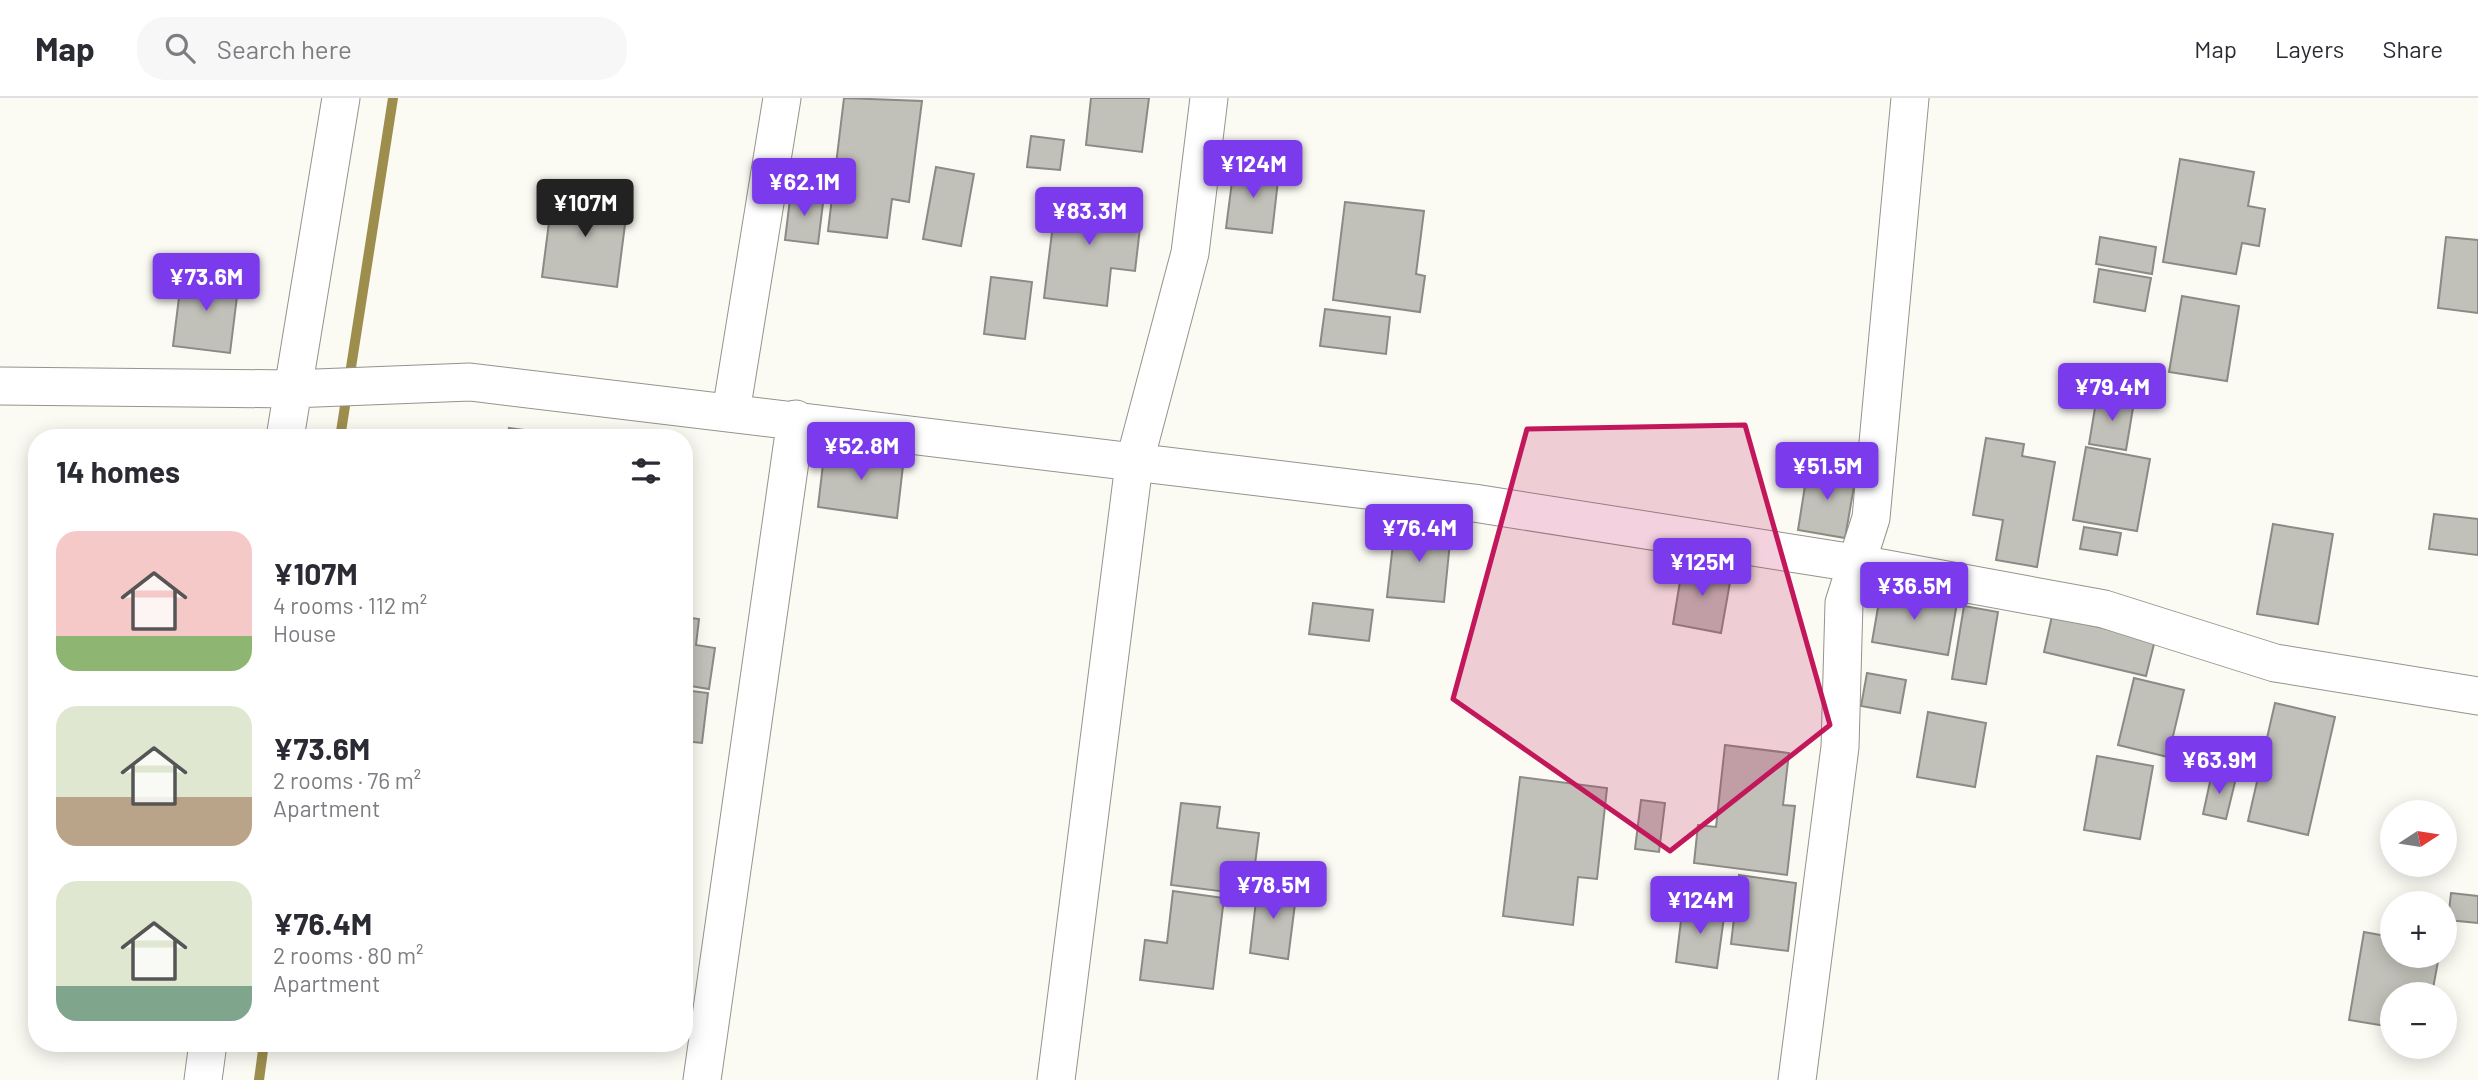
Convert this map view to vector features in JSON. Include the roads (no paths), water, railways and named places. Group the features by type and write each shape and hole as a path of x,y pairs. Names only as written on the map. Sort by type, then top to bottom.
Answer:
{"street":[{"path":"289,429 308,388 341,98"},
{"path":"731,412 782,98"},
{"path":"1056,1080 1134,464 1190,253 1209,98"},
{"path":"1797,1080 1840,747 1844,603 1854,563 1871,518 1910,98"},
{"path":"0,387 308,388 470,382 796,419 1134,464 1474,503 1854,563 2104,610 2275,663 2478,696"},
{"path":"702,1080 796,419"},
{"path":"204,1080 207,1052"}],"waterway":[{"path":"341,429 393,98"},
{"path":"259,1080 263,1052"}]}
